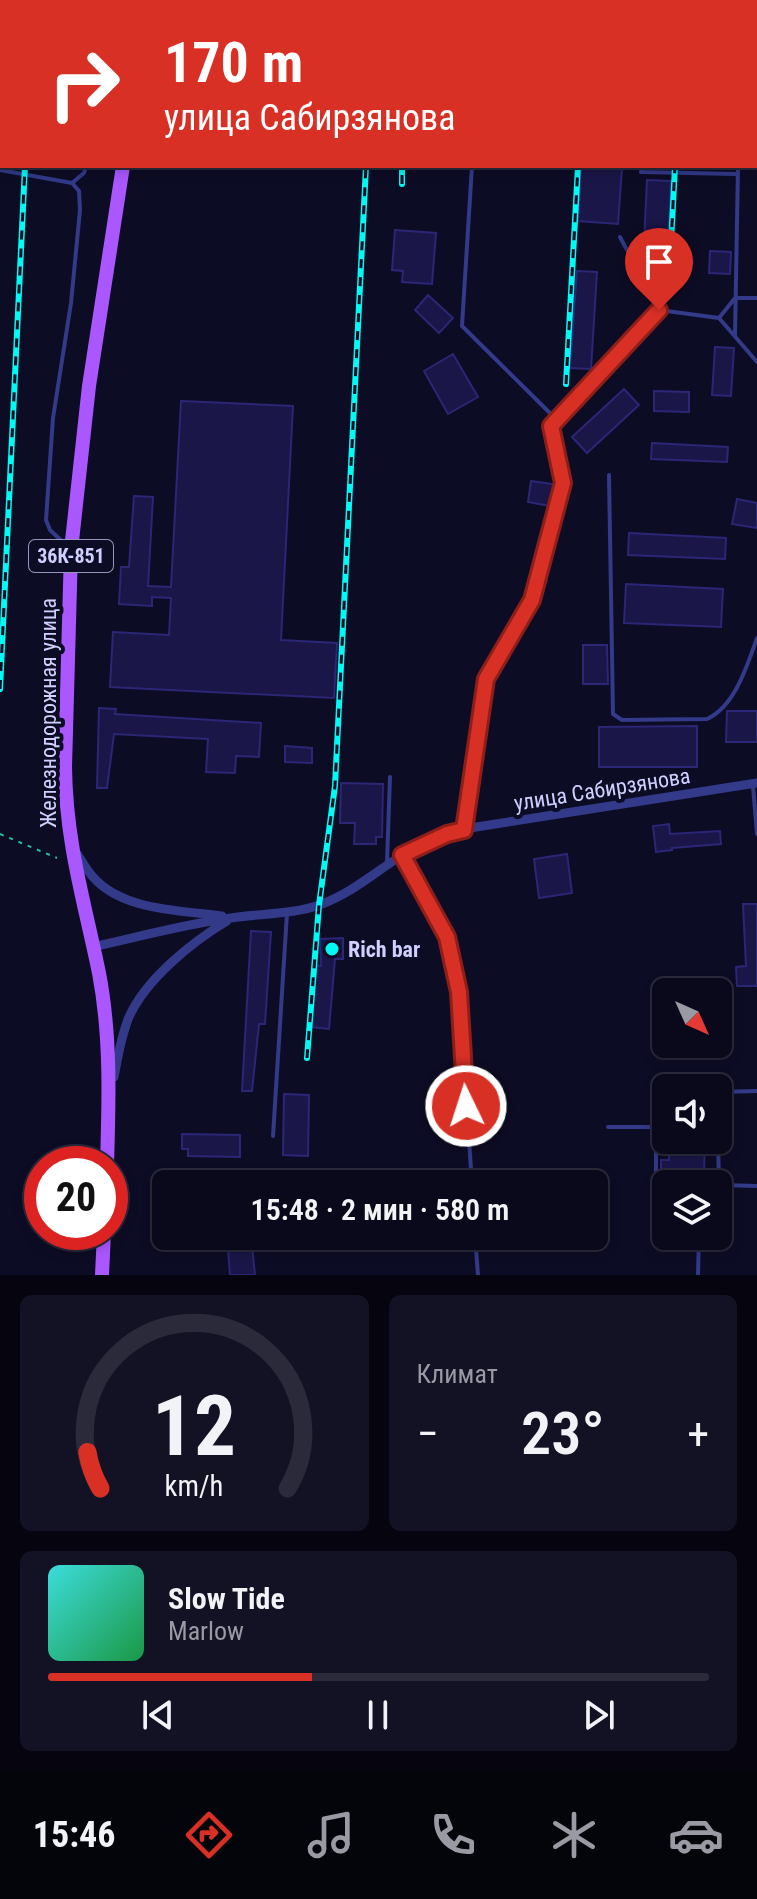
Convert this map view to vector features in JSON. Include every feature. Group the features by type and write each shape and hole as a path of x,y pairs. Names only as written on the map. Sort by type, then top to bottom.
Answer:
{"main road":[{"name":"Железнодорожная улица","path":"108,1146 109,1101 104,1007 70,843 65,767 71,550 89,386 123,168"},
{"path":"102,1275 103,1250"}],"street":[{"name":"улица Сабирзянова","path":"233,917 287,913 333,899 402,855 447,834 755,783"},
{"path":"70,843 93,877 108,890 123,897 143,904 233,917"},
{"path":"92,947 233,917"},
{"path":"109,1101 121,1038 138,1001 182,953 233,917"}],"lane":[{"path":"72,183 85,168"},
{"path":"472,168 462,326 557,420"},
{"path":"642,168 641,172 737,174"},
{"path":"735,336 738,168"},
{"path":"0,170 72,183 79,191 71,303 53,418 46,520 50,530 71,550"},
{"path":"620,237 659,310"},
{"path":"735,298 757,298"},
{"path":"719,318 735,298"},
{"path":"464,830 486,679 532,600 563,483 551,426 659,310"},
{"path":"659,310 719,318 757,362"},
{"path":"609,475 613,714 622,720 707,719 718,714 744,675 757,638"},
{"path":"387,865 390,777"},
{"path":"755,783 757,834"},
{"path":"402,855 447,937 459,992 471,1170"},
{"path":"273,1136 287,913"},
{"path":"732,1092 757,1091"},
{"path":"608,1127 652,1127"},
{"path":"732,1185 757,1186"},
{"path":"476,1250 478,1275"},
{"path":"698,1275 699,1250"}],"path":[{"path":"0,834 57,858"}],"building":[{"path":"581,168 622,168 618,224 578,221"},
{"path":"647,180 671,181 667,265 643,264"},
{"path":"395,230 436,233 432,284 402,282 403,271 392,270"},
{"path":"710,251 731,252 730,274 709,273"},
{"path":"577,271 597,272 591,369 570,368"},
{"path":"428,295 453,318 439,333 415,310"},
{"path":"715,347 734,348 731,396 712,395"},
{"path":"453,354 478,397 448,414 424,371"},
{"path":"624,389 639,405 587,453 572,437"},
{"path":"654,391 689,392 689,412 654,411"},
{"path":"181,401 293,406 281,640 337,643 334,698 110,687 113,632 169,635 171,598 152,597 152,606 119,604 121,567 129,567 134,496 153,497 148,586 171,587"},
{"path":"652,443 728,447 727,462 651,459"},
{"path":"531,481 553,484 550,506 528,502"},
{"path":"737,499 757,503 757,528 732,524"},
{"path":"629,533 726,538 725,559 628,555"},
{"path":"626,584 723,589 721,627 624,623"},
{"path":"583,645 607,645 608,684 583,684"},
{"path":"99,708 116,709 115,714 261,723 259,757 236,756 235,773 206,772 208,739 114,734 107,788 97,788"},
{"path":"727,711 757,711 757,742 726,742"},
{"path":"697,726 697,767 599,767 599,727"},
{"path":"285,746 312,748 312,763 285,762"},
{"path":"341,783 383,784 382,837 376,837 376,844 354,844 355,823 340,823"},
{"path":"669,824 670,834 720,831 721,844 656,852 653,826"},
{"path":"567,854 572,893 539,898 534,859"},
{"path":"743,904 757,904 757,986 737,986 736,967 746,966"},
{"path":"251,931 271,932 265,1024 259,1024 252,1091 242,1091"},
{"path":"343,938 343,959 335,959 329,1029 311,1027 316,965 321,966 320,939"},
{"path":"284,1094 309,1095 308,1156 283,1155"},
{"path":"182,1134 240,1135 240,1157 188,1156 188,1149 182,1149"},
{"path":"669,1154 705,1154 704,1170 661,1170 661,1160 669,1160"},
{"path":"228,1250 252,1250 255,1275 230,1275"}],"railway":[{"path":"0,689 25,168"},
{"path":"307,1058 319,905 335,786 366,168"},
{"path":"402,168 402,184"},
{"path":"566,384 578,168"},
{"path":"670,263 675,168"}],"place":[{"name":"Rich bar","path":"332,949"}],"route":[{"path":"466,1106 459,992 447,937 402,855 447,834 464,830 486,679 532,600 563,483 551,426 659,310"}]}
